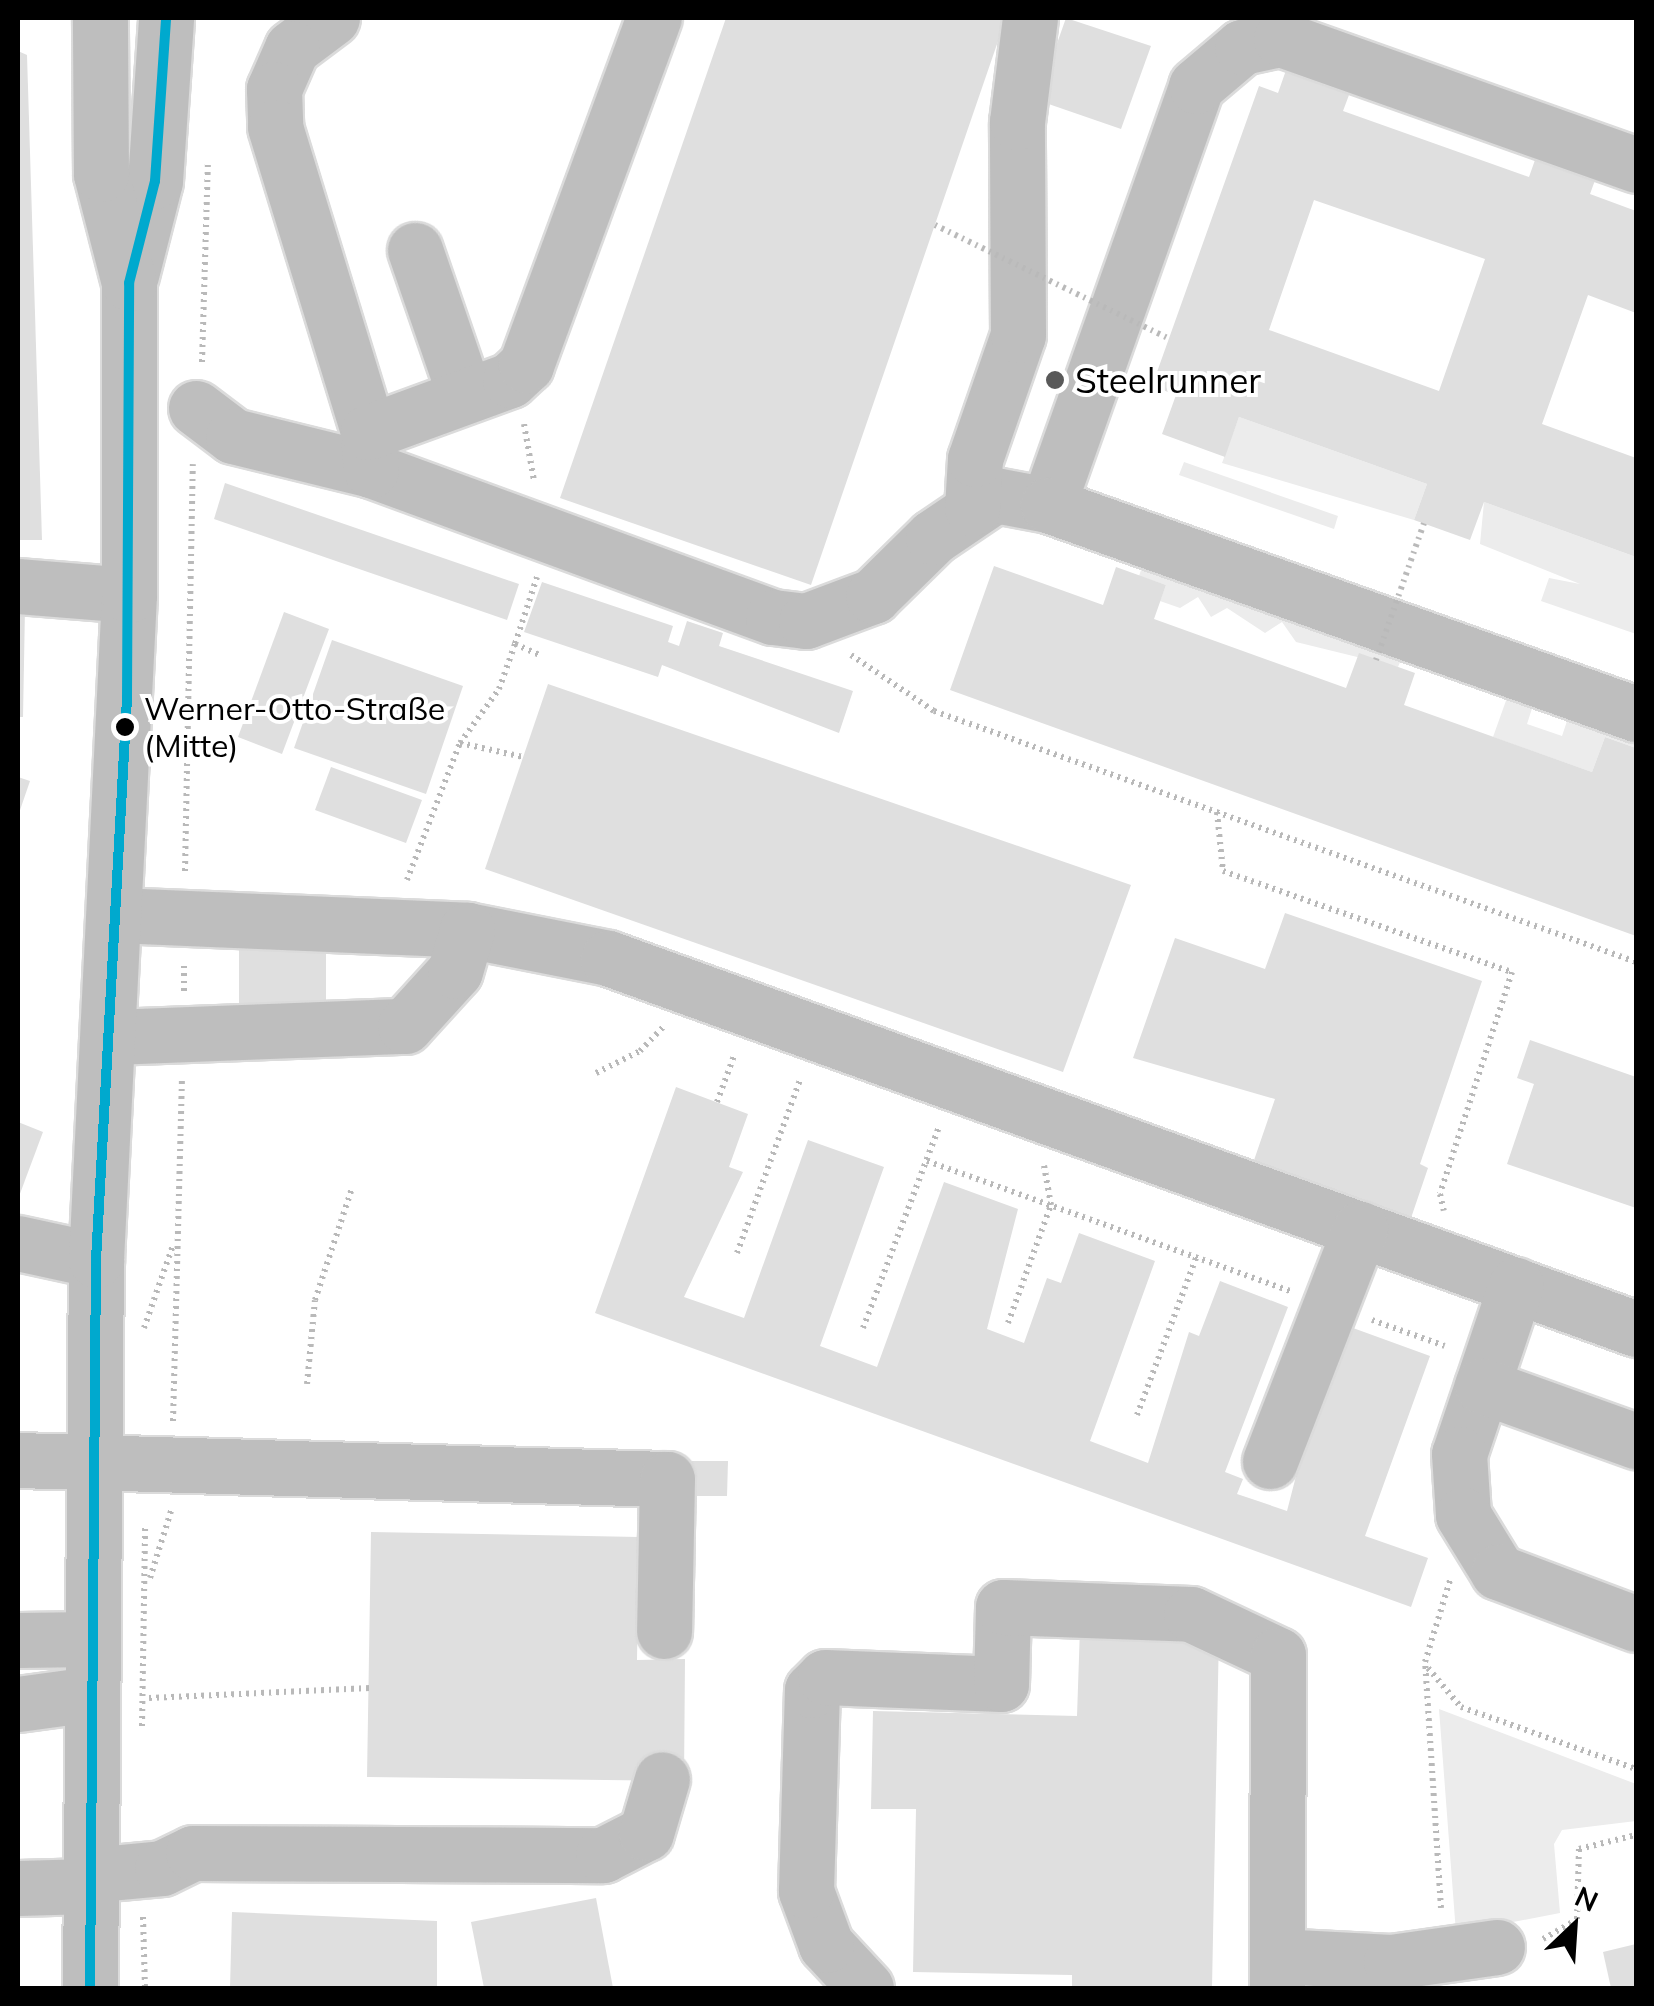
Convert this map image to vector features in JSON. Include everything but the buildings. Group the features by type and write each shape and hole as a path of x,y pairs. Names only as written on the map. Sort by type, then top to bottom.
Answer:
{"main road":[{"path":"68,18 100,43 101,174 129,282 129,595 113,1037 96,1260 136,1466 92,1638 90,1988"},
{"path":"129,282 155,181 166,18"},
{"path":"332,18 292,48 274,88 275,126 370,451"},
{"path":"370,451 526,365 654,18"},
{"path":"972,508 974,459 1018,334 1017,108 1030,18"},
{"path":"1048,504 1196,86 1242,47 1282,40 1636,165"},
{"path":"415,250 466,395"},
{"path":"130,398 240,410 370,451 773,617 806,621 873,596 972,508 995,495 1048,504 1636,714"},
{"path":"18,586 129,595"},
{"path":"116,915 616,938 682,984 817,1034 950,1065 1034,1111 1636,1329"},
{"path":"113,1037 184,1039 377,1032 405,1026 427,1006 454,971 467,930"},
{"path":"1270,1461 1360,1229"},
{"path":"18,1243 96,1260"},
{"path":"1516,1285 1467,1368 1457,1482 1476,1547 1498,1572 1636,1624"},
{"path":"1467,1368 1636,1441"},
{"path":"18,1460 667,1479 664,1631"},
{"path":"866,1988 826,1946 806,1891 812,1690 825,1677 1001,1684 1003,1608 1192,1614 1278,1654 1277,1972 1498,1948"},
{"path":"18,1640 92,1638"},
{"path":"18,1704 91,1694"},
{"path":"18,1888 162,1868 194,1853 308,1849 603,1855 646,1833 662,1779"},
{"path":"162,1868 184,1884 234,1884"}],"path":[{"path":"136,1466 172,1526 150,1578 136,1466 175,1239 184,1039 196,408 208,155"},
{"path":"934,224 1168,338"},
{"path":"1376,660 1424,524"},
{"path":"397,925 460,743 499,689 516,644"},
{"path":"856,658 934,711 1636,962"},
{"path":"460,743 523,757"},
{"path":"1216,812 1223,872 1512,972 1440,1194 1456,1263"},
{"path":"596,1074 662,1030 682,984"},
{"path":"737,1254 817,1034"},
{"path":"864,1328 928,1160 950,1065"},
{"path":"1008,1323 1051,1205 1034,1111"},
{"path":"928,1160 1333,1306 1467,1368"},
{"path":"307,1384 315,1300 352,1188"},
{"path":"142,1352 175,1239"},
{"path":"1137,1415 1196,1258"},
{"path":"1436,1620 1425,1662 1444,1954"},
{"path":"1425,1662 1460,1707 1636,1770"},
{"path":"150,1698 370,1688"},
{"path":"1498,1948 1562,1936 1578,1919 1579,1849 1636,1834"},
{"path":"145,1929 145,1988"}],"shaded area":[{"path":"1239,417 1427,484 1414,520 1222,463"},
{"path":"1184,462 1338,516 1334,529 1179,475"},
{"path":"1484,502 1636,557 1636,634 1541,601 1549,578 1580,584 1480,544"},
{"path":"1146,555 1407,646 1398,667 1296,642 1282,622 1265,633 1227,608 1211,617 1198,597 1180,608 1160,601 1166,585 1139,576"},
{"path":"1513,681 1538,690 1527,724 1562,736 1573,703 1636,725 1636,748 1605,737 1592,772 1493,737"},
{"path":"1439,1709 1636,1784 1636,1821 1562,1830 1554,1844 1560,1913 1456,1933"}],"transit line":[{"path":"90,1988 96,1260 127,698 129,283 155,181 166,18"}],"place":[{"name":"Steelrunner","path":"1055,380"},
{"name":"Werner-Otto-Straße (Mitte)","path":"125,727"}]}
